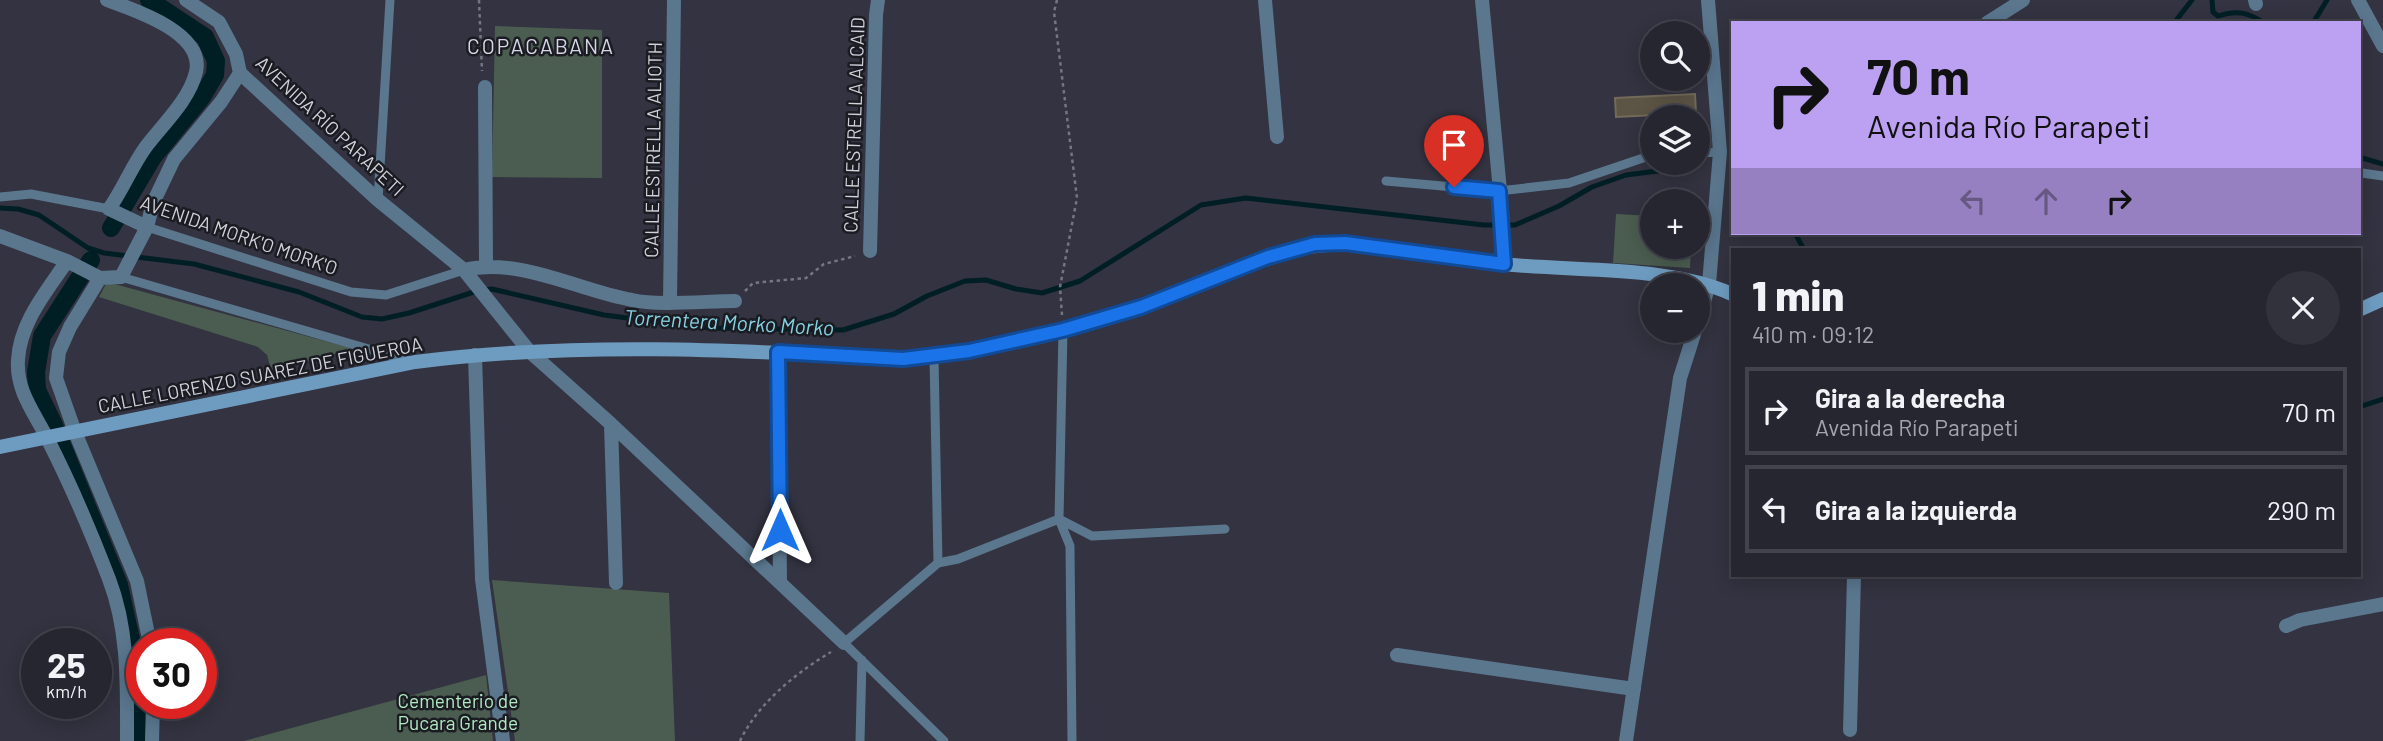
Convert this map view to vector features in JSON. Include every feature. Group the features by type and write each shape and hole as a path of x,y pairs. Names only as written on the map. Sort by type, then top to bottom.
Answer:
{"main road":[{"path":"529,351 646,347 903,359 934,357 1063,330 1141,307 1268,257 1315,244 1345,243 1504,264 1640,275"},
{"path":"1710,284 1731,294"},
{"path":"2361,309 2383,299"},
{"name":"CALLE LORENZO SUAREZ DE FIGUEROA","path":"0,447 415,362 529,351"}],"street":[{"path":"107,0 134,4 185,37 194,49 197,71 181,101 144,150 109,209"},
{"name":"AVENIDA RÍO PARAPETI","path":"186,0 219,22 236,54 240,73 378,200 464,270 529,351 611,424 844,643"},
{"name":"CALLE ESTRELLA ALIOTH","path":"670,301 674,0"},
{"name":"CALLE ESTRELLA ALCAID","path":"870,251 878,0"},
{"path":"1265,0 1277,137"},
{"path":"1482,0 1502,212 1504,264"},
{"path":"1708,0 1726,151 1710,276"},
{"path":"2358,0 2383,46"},
{"path":"1990,21 2021,1"},
{"path":"0,236 67,261 100,278 123,272 147,227 153,203 174,159 240,73"},
{"path":"485,88 486,265"},
{"name":"AVENIDA MORK'O MORK'O","path":"109,209 147,227"},
{"path":"67,261 31,314 18,359 20,381 27,405 47,437 109,578 117,603 126,647 127,741"},
{"path":"464,270 486,265 537,274 634,301 735,301"},
{"path":"100,278 70,327 59,352 56,378 75,432 137,581 147,628"},
{"path":"1626,741 1680,378 1691,343"},
{"path":"778,352 780,581"},
{"path":"475,355 482,579 503,741"},
{"path":"611,424 616,583"},
{"path":"1850,730 1854,577"},
{"path":"2286,626 2300,620 2383,604"},
{"path":"1397,655 1634,689"},
{"path":"152,741 153,719"}],"lane":[{"path":"378,200 390,0"},
{"path":"1386,181 1499,191 1569,183 1640,159"},
{"path":"2362,173 2383,176"},
{"name":"AVENIDA MORK'O MORK'O","path":"0,197 31,194 109,209"},
{"name":"AVENIDA MORK'O MORK'O","path":"147,227 351,292 386,295 464,270"},
{"path":"123,272 415,362"},
{"path":"1063,330 1059,519 1070,546 1072,741"},
{"path":"934,357 938,563"},
{"path":"944,741 844,643 938,563 958,559 1059,519 1092,536 1225,529"},
{"path":"860,741 862,660"}],"path":[{"path":"479,0 481,68 485,88"},
{"path":"1057,0 1054,12 1077,198 1060,287 1063,330"},
{"path":"735,301 753,283 806,278 824,264 870,251"},
{"path":"740,741 746,728 796,673 844,643"}],"green space":[{"path":"495,26 602,30 602,178 492,177"},
{"path":"1616,214 1640,215 1640,259 1690,259 1690,268 1613,263"},
{"path":"107,282 354,349 262,373 270,366 267,355 258,347 99,297"},
{"path":"492,580 669,593 675,741 515,741"},
{"name":"Cementerio de Pucara Grande","path":"486,675 493,741 244,741"}],"building":[{"path":"1695,94 1696,105 1640,105 1640,116 1616,117 1615,98"}],"waterway":[{"path":"111,228 153,157 202,97 215,75 216,61 205,37 149,0"},
{"name":"Torrentera Morko Morko","path":"2176,21 2192,0"},
{"name":"Torrentera Morko Morko","path":"2212,0 2213,12 2218,16 2242,13 2261,21"},
{"name":"Torrentera Morko Morko","path":"2314,21 2327,0"},
{"path":"2361,158 2383,164"},
{"name":"Torrentera Morko Morko","path":"0,208 18,209 39,215 88,248 104,253 194,264 299,292 362,317 382,319 492,289 604,315 709,328 843,330 894,314 927,296 965,281 986,280 1042,293 1080,281 1201,205 1246,198 1484,225 1515,225 1559,206 1592,187 1626,175 1640,173"},
{"path":"1796,235 1803,248"},
{"path":"91,260 42,336 36,372 37,390 119,585 137,667 140,741"},
{"path":"2361,406 2383,399"}],"district":[{"name":"COPACABANA","path":"541,47"}],"route":[{"path":"780,530 778,352 903,359 969,351 1063,330 1141,307 1268,257 1315,244 1345,243 1504,264 1499,191 1454,187"}]}
